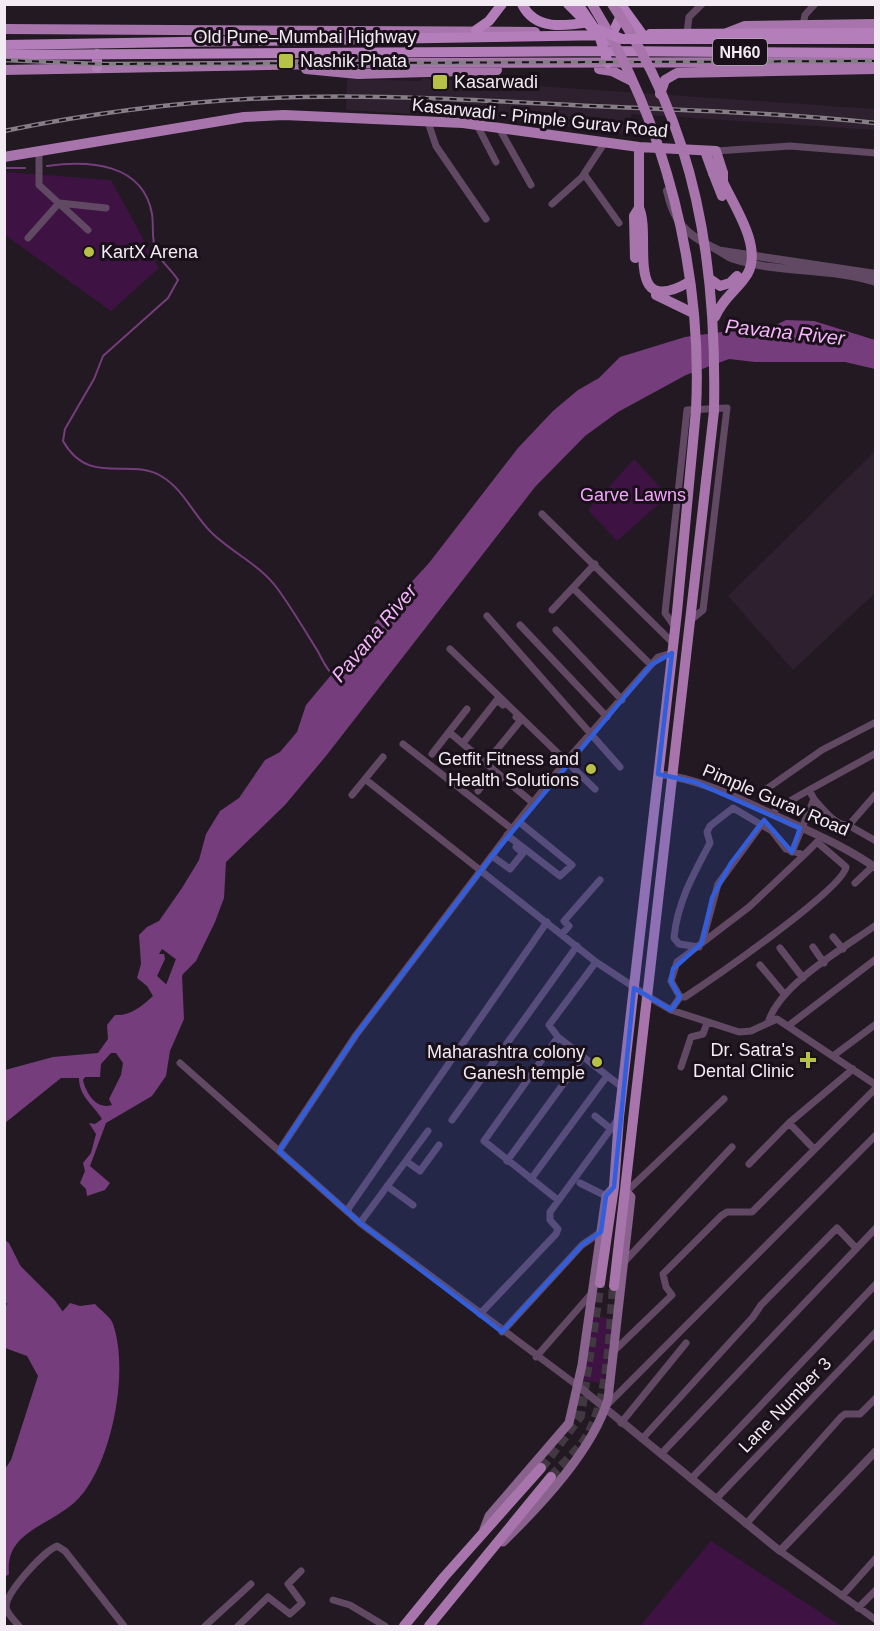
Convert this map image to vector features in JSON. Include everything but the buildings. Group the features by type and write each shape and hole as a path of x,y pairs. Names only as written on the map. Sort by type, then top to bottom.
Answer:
{"highway":[{"path":"476,30 489,21 502,4"},
{"path":"522,4 530,18 548,25 590,22"},
{"path":"568,4 591,27 622,39 876,39"},
{"path":"578,4 602,44 608,63"},
{"path":"625,6 642,34"},
{"path":"612,35 625,6"},
{"path":"576,24 584,36"},
{"name":"NH60","path":"602,44 612,35 876,33"},
{"path":"4,45 584,36 602,44"},
{"name":"NH60","path":"602,44 876,53"},
{"name":"Old Pune–Mumbai Highway","path":"4,55 591,51 602,44"},
{"path":"97,54 98,68"}],"main road":[{"path":"483,1531 489,1516 569,1424 578,1386 614,1187 634,987 673,648 696,410 693,314 686,255 665,169 632,81 592,4"},
{"path":"612,4 660,94 696,197 710,279 714,319 714,411 649,997 614,1286"},
{"path":"727,33 745,26 876,24"},
{"path":"4,29 476,30 556,32 584,36"},
{"path":"4,70 294,65 876,62"},
{"path":"294,65 308,70 344,74 601,69 632,81"},
{"path":"660,94 665,80 677,73 871,69"},
{"name":"Kasarwadi - Pimple Gurav Road","path":"4,157 244,117 284,116 477,125 639,147 711,151"},
{"path":"639,147 639,208 642,215 643,270 649,284 658,291 668,292 689,282"},
{"path":"710,279 720,286 730,283 743,269 746,257 743,239 711,151"},
{"path":"714,319 726,296 749,271 752,258 749,239 718,173"},
{"path":"639,208 634,216 634,241 640,282 650,292 693,314"},
{"path":"596,1288 600,1232 606,1196 614,1187"},
{"path":"485,1557 511,1534 570,1467 592,1439 606,1408 631,1197 626,1192"},
{"path":"404,1626 483,1531 541,1468"},
{"path":"429,1626 551,1478"}],"street":[{"path":"687,33 689,17 702,4"},
{"path":"803,25 805,15 815,4"},
{"path":"428,122 436,146 486,219"},
{"path":"477,125 496,162"},
{"path":"499,128 531,185"},
{"path":"552,204 584,174 605,142"},
{"path":"711,151 790,146 876,153"},
{"path":"654,147 676,221 701,242 721,251 731,259 769,267 850,276 876,282"},
{"path":"39,152 39,185 87,230"},
{"path":"584,174 619,223"},
{"path":"59,203 106,208"},
{"path":"28,238 59,203"},
{"path":"721,251 876,274"},
{"path":"675,627 665,613 687,410 727,408 703,610 692,620"},
{"path":"279,1151 356,1035 518,821 566,761 592,735 658,657 673,648 595,564 542,514"},
{"path":"552,610 595,564"},
{"path":"573,588 651,665"},
{"path":"487,616 620,767"},
{"path":"520,625 607,717"},
{"path":"556,630 622,700"},
{"path":"450,649 595,789"},
{"path":"462,743 497,700 520,720 486,763"},
{"path":"432,754 467,709"},
{"path":"876,722 822,750 765,790 776,809 876,753"},
{"path":"449,732 533,803"},
{"path":"403,744 560,876 572,866 518,821"},
{"path":"352,795 383,757"},
{"path":"477,791 494,770"},
{"name":"Pimple Gurav Road","path":"658,774 674,776 728,794 850,850 874,867"},
{"path":"365,778 596,962 649,997 671,1010 739,1032 751,1031 769,1020 777,1019 876,1086 752,1212 728,1212 721,1216 663,1275 666,1287 672,1294 614,1351"},
{"path":"809,790 814,799 831,817 842,825 848,825 876,841"},
{"path":"848,825 876,794"},
{"path":"792,852 800,828 814,799"},
{"path":"701,945 679,944 674,938 688,885 710,843 707,832 710,826 733,808 772,831 782,846 804,855"},
{"path":"701,945 718,884 761,825"},
{"path":"492,856 510,869 521,856 522,852 508,834"},
{"path":"671,1010 680,997 685,997 745,957 825,891 847,870 839,859 817,842 749,907 677,962 671,975 671,981 680,997"},
{"path":"855,883 874,867"},
{"path":"562,934 569,926 564,921 600,880"},
{"path":"349,1213 348,1209 547,922"},
{"path":"769,1020 776,1004 803,978 876,925"},
{"path":"833,937 843,949"},
{"path":"453,1120 577,946"},
{"path":"813,947 824,963"},
{"path":"780,948 803,978"},
{"path":"788,1026 876,959"},
{"path":"596,962 550,1022 551,1030 623,1088"},
{"path":"760,965 785,995"},
{"path":"681,1067 691,1037 703,1034 707,1023"},
{"path":"833,1056 876,1024"},
{"path":"558,1037 485,1138 488,1146 558,1200"},
{"path":"507,1161 583,1057"},
{"path":"180,1063 360,1222 502,1332 578,1386 780,1551 876,1620"},
{"path":"749,1164 789,1123 853,1069"},
{"path":"531,1179 607,1076"},
{"path":"626,1192 724,1099"},
{"path":"595,1116 611,1129"},
{"path":"480,1314 556,1234 558,1229 548,1216 620,1117"},
{"path":"789,1123 814,1149"},
{"path":"360,1222 428,1131"},
{"path":"606,1408 876,1135"},
{"path":"406,1161 420,1171 439,1145"},
{"path":"625,1261 732,1147"},
{"path":"580,1182 606,1196"},
{"path":"387,1186 413,1205"},
{"path":"642,1439 753,1317 761,1305 837,1228 856,1248"},
{"path":"661,1454 876,1228"},
{"path":"502,1332 582,1245 600,1232"},
{"path":"691,1479 876,1284"},
{"path":"536,1357 596,1288"},
{"name":"Lane Number 3","path":"716,1499 876,1332"},
{"path":"621,1423 686,1343"},
{"path":"746,1524 841,1417 845,1414 860,1414 876,1398"},
{"path":"780,1551 876,1451"},
{"path":"19,1626 8,1613 7,1603 24,1576 57,1546 65,1551 124,1626"},
{"path":"842,1596 876,1558"},
{"path":"238,1626 268,1597 290,1614 302,1603 288,1584 300,1571"},
{"path":"211,1625 251,1584"},
{"path":"858,1608 876,1590"},
{"path":"333,1600 350,1605 385,1626"}],"highlighted area":[{"path":"672,653 658,774 695,782 800,828 792,852 764,820 731,863 712,898 702,943 673,969 671,981 680,997 671,1010 634,988 614,1187 606,1196 601,1232 582,1245 502,1332 360,1223 279,1151 356,1035 492,856 651,665"}],"shaded area":[{"path":"422,78 875,109 876,130 631,114 631,135 506,119 346,110 347,79 421,81"},
{"path":"875,451 875,593 793,670 728,596"}],"green space":[{"name":"KartX Arena","path":"5,172 111,180 159,268 111,311 5,235"},
{"name":"Garve Lawns","path":"634,459 668,496 617,541 588,510"},
{"path":"590,1315 613,1319 604,1384 579,1379"},
{"path":"711,1541 841,1626 640,1626"}],"water":[{"path":"786,320 814,321 875,340 875,369 845,362 755,362 729,359 686,375 618,412 585,436 535,487 326,756 285,805 226,862 224,898 215,922 196,961 182,975 184,1019 170,1051 166,1076 152,1096 106,1123 90,1166 110,1183 105,1190 87,1196 86,1189 80,1183 85,1171 83,1163 91,1153 96,1134 89,1123 95,1124 102,1119 81,1090 79,1078 61,1078 5,1123 5,1070 53,1057 98,1053 108,1039 107,1025 115,1015 131,1012 153,996 147,986 137,978 141,964 139,935 147,927 159,921 182,888 199,860 206,834 220,811 239,798 265,760 280,752 297,732 306,705 384,612 429,563 518,448 553,411 578,390 599,378 620,357 685,337 729,331 774,335 774,326","holes":["162,949 178,963 175,978 167,985 157,976 165,959 164,954 159,954","111,1053 116,1053 123,1063 121,1075 109,1099 112,1105 106,1106 93,1099 83,1080 85,1077 100,1077 101,1064"]},
{"path":"5,1240 9,1243 36,1297 56,1319 70,1303 80,1306 95,1304 112,1321 118,1343 119,1387 110,1434 94,1476 84,1492 73,1503 24,1536 15,1546 10,1558 9,1574 5,1577 5,1469 11,1460 38,1376 27,1356 5,1348 5,1308 7,1304 4,1299"}],"waterway":[{"path":"47,166 96,165 126,175 138,184 147,197 152,214 156,251 178,280 168,298 103,356 94,379 65,429 63,441 73,455 85,463 110,469 149,471 169,482 213,534 255,566 277,588 326,667 334,676"},
{"path":"4,168 25,168"},
{"name":"Pavana River","path":"169,994 183,957"},
{"name":"Pavana River","path":"4,1258 50,1304 67,1328"}],"tunnel":[{"path":"541,1468 580,1416 600,1283"},
{"path":"551,1477 585,1440 600,1406 610,1344 614,1286"}],"railway":[{"path":"4,60 99,64 876,61"},
{"path":"4,131 115,112 189,103 264,98 337,97 446,99 698,110 876,123"}],"place":[{"name":"Nashik Phata","path":"286,61"},
{"name":"Kasarwadi","path":"440,82"},
{"name":"KartX Arena","path":"89,252"},
{"name":"Getfit Fitness and Health Solutions","path":"591,769"},
{"name":"Dr. Satra's Dental Clinic","path":"808,1060"},
{"name":"Maharashtra colony Ganesh temple","path":"597,1062"}]}
